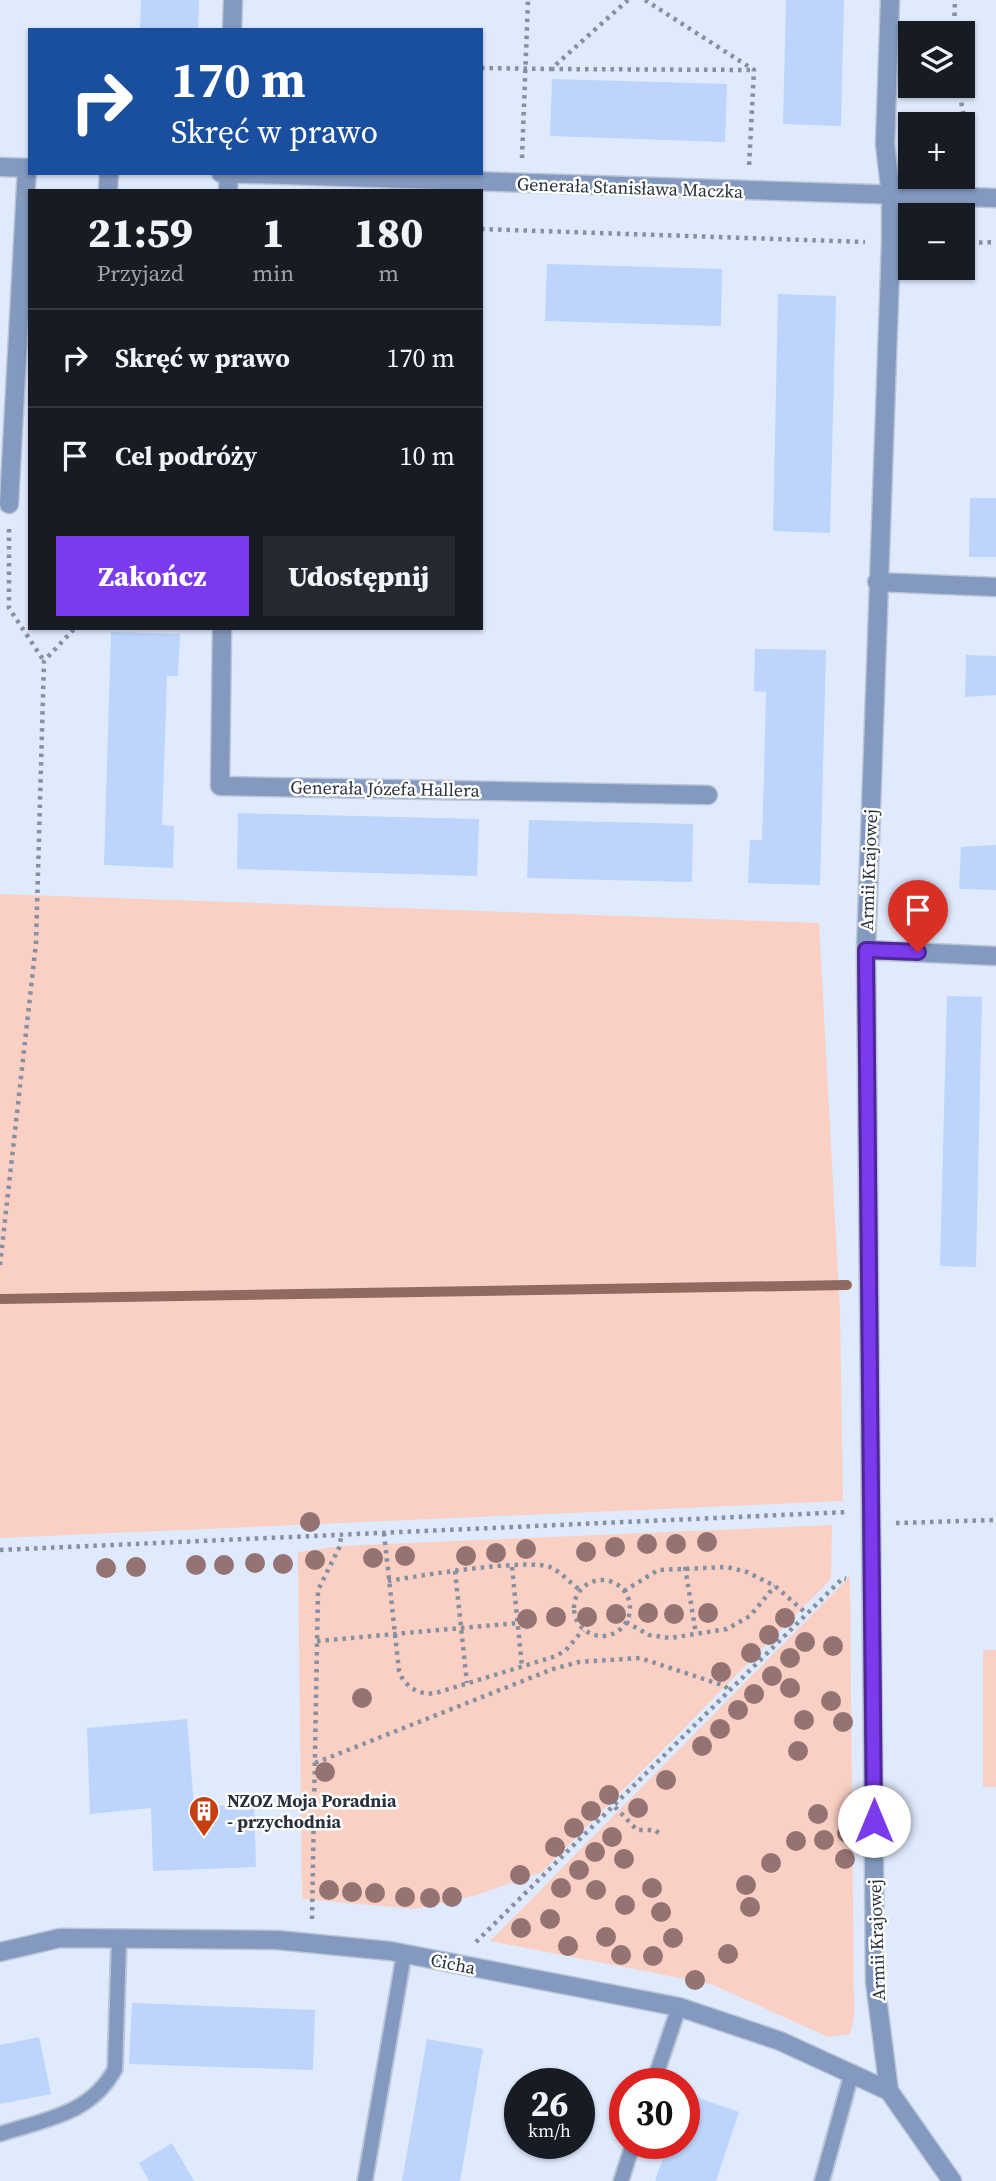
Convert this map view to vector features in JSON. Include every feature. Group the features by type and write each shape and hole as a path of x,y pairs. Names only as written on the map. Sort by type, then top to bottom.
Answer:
{"street":[{"path":"232,28 233,0"},
{"name":"Armii Krajowej","path":"890,0 885,144 891,196 891,243 866,950 875,1982 889,2091 952,2181"},
{"path":"0,167 28,168 9,504"},
{"name":"Generała Stanisława Maczka","path":"287,175 996,198"},
{"path":"877,582 996,587"},
{"name":"Generała Józefa Hallera","path":"222,630 220,786 708,795"},
{"path":"866,950 996,956"},
{"name":"Cicha","path":"0,1952 60,1937 119,1940 277,1940 404,1954 679,2007 780,2041 889,2091"}],"lane":[{"path":"0,2134 74,2109 96,2098 107,2085 116,2070 119,1940"},
{"path":"365,2181 404,1954"},
{"path":"658,2068 679,2007"},
{"path":"822,2181 852,2072"},
{"path":"621,2181 629,2159"}],"path":[{"path":"522,162 528,0"},
{"path":"551,69 628,0"},
{"path":"645,0 754,70"},
{"path":"954,21 955,0"},
{"path":"483,68 754,70"},
{"path":"749,169 754,70"},
{"path":"483,229 891,243"},
{"path":"975,243 996,242"},
{"path":"0,1265 36,943 44,661 9,608 9,504"},
{"path":"44,661 73,630"},
{"path":"0,1550 853,1511 853,1523"},
{"path":"899,1521 996,1520"},
{"path":"384,1533 399,1671 402,1679 412,1689 428,1695 556,1656 565,1650 583,1629"},
{"path":"312,1923 318,1590 340,1546 341,1534"},
{"path":"388,1581 455,1571 530,1565 550,1567 580,1590"},
{"path":"512,1567 522,1667"},
{"path":"685,1567 696,1634"},
{"path":"624,1591 658,1570 727,1567 747,1572 775,1586 807,1614"},
{"path":"455,1571 467,1683"},
{"path":"474,1944 843,1578 854,1582"},
{"path":"601,1580 612,1581 624,1591 631,1607 626,1622 614,1634 603,1637 583,1629 573,1609 580,1590 590,1582 601,1580"},
{"path":"626,1622 657,1637 696,1634 737,1625 750,1616 775,1586"},
{"path":"317,1641 517,1623"},
{"path":"315,1763 553,1669 579,1662 640,1658 725,1686 731,1692"},
{"path":"615,1807 637,1830 655,1830 661,1835"}],"shaded area":[{"path":"0,894 819,923 840,1312 843,1501 0,1538"},
{"path":"832,1525 831,1579 542,1872 477,1895 415,1909 302,1899 298,1552 340,1546"},
{"path":"850,1576 854,2018 850,2034 828,2037 711,1984 490,1941"},
{"path":"983,1650 996,1650 996,1787 983,1787"}],"building":[{"path":"141,0 199,0 198,28 140,28"},
{"path":"786,0 844,0 841,126 783,124"},
{"path":"552,79 727,84 725,142 550,136"},
{"path":"547,264 722,269 721,326 545,321"},
{"path":"778,294 836,296 830,533 773,531"},
{"path":"970,498 996,498 996,557 969,557"},
{"path":"111,632 180,634 178,676 167,676 162,825 174,826 173,868 104,865"},
{"path":"755,649 826,650 820,885 748,883 750,840 762,840 764,775 766,692 754,691"},
{"path":"966,655 996,656 996,695 965,697"},
{"path":"238,813 479,819 477,876 237,869"},
{"path":"529,820 693,824 692,882 527,878"},
{"path":"996,845 996,890 959,889 961,847"},
{"path":"947,996 982,997 976,1267 940,1266"},
{"path":"187,1719 194,1807 254,1804 256,1867 153,1871 151,1808 90,1814 87,1728"},
{"path":"132,2003 315,2010 313,2070 129,2064"},
{"path":"39,2037 51,2094 0,2104 0,2045"},
{"path":"427,2039 483,2049 460,2181 402,2181"},
{"path":"700,2099 739,2112 716,2181 655,2181 663,2159 700,2159"},
{"path":"172,2143 194,2181 149,2181 139,2163"}],"waterway":[{"path":"0,1299 847,1285"}],"place":[{"name":"NZOZ Moja Poradnia - przychodnia","path":"204,1838"}],"route":[{"path":"874,1821 866,950 918,952"}]}
